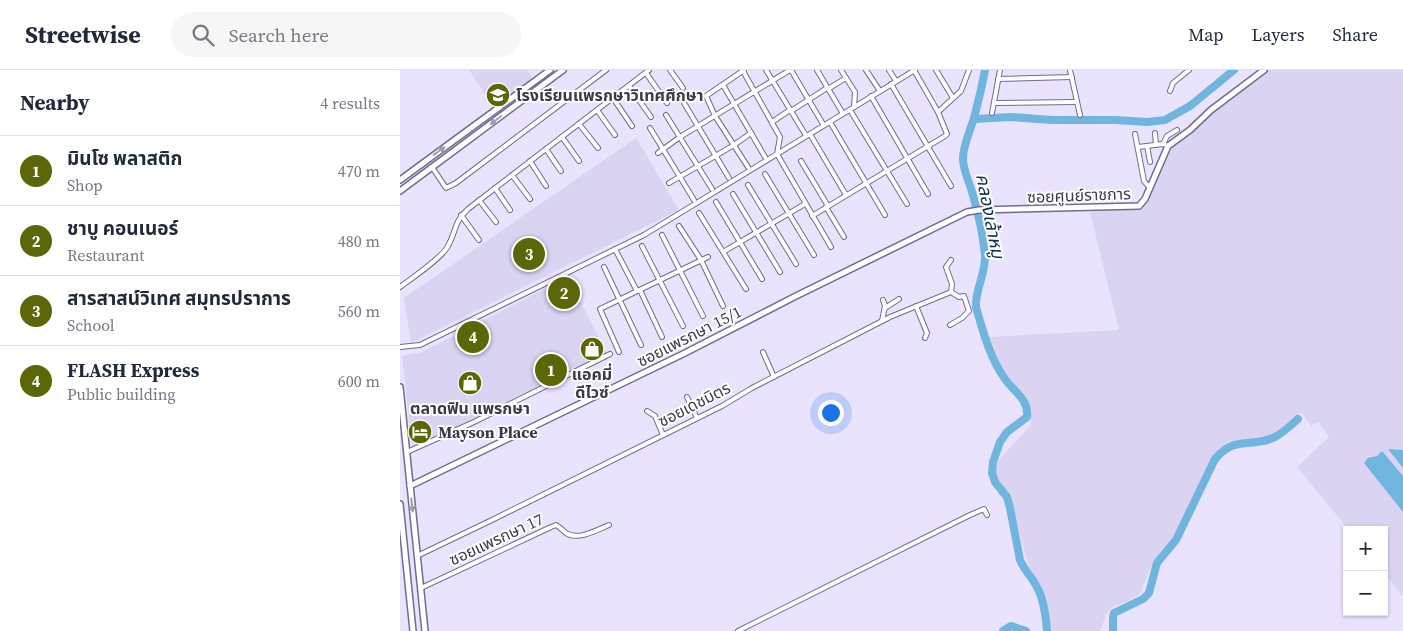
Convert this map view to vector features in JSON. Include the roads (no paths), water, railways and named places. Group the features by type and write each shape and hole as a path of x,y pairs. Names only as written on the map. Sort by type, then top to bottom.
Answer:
{"street":[{"path":"400,180 550,70"},
{"path":"400,191 563,70"},
{"path":"432,167 446,188 456,184 606,70"},
{"path":"670,70 683,88"},
{"path":"748,168 715,116 706,96 743,70 780,137 777,154 831,247"},
{"path":"766,70 804,134"},
{"path":"658,153 698,126 791,70 823,124"},
{"path":"817,70 842,112"},
{"path":"841,70 854,92 852,108 907,204"},
{"path":"866,70 880,91"},
{"path":"890,70 896,81"},
{"path":"400,347 420,346 644,235 914,70 938,112 947,134 812,216"},
{"path":"936,70 953,98"},
{"path":"962,70 966,77"},
{"path":"938,112 961,92 969,70"},
{"path":"992,113 1000,70"},
{"path":"1070,70 1080,115"},
{"path":"1170,91 1173,83 1184,72 1189,70"},
{"path":"1138,147 1166,145 1190,130 1211,110 1264,70"},
{"path":"400,287 448,248 461,215 648,72 667,102"},
{"path":"998,79 1072,77"},
{"path":"772,122 846,78"},
{"path":"723,84 765,157"},
{"path":"891,84 951,186"},
{"path":"629,86 651,117"},
{"path":"871,96 928,194"},
{"path":"613,98 632,126"},
{"path":"994,103 1077,102"},
{"path":"684,103 729,178"},
{"path":"597,110 615,135"},
{"path":"666,115 712,189"},
{"path":"830,122 884,215"},
{"path":"579,124 598,148"},
{"path":"650,128 694,200"},
{"path":"1166,145 1167,136 1177,130"},
{"path":"669,182 716,156 751,133"},
{"path":"1155,133 1156,145"},
{"path":"810,134 846,195"},
{"path":"1135,134 1144,181 1150,188"},
{"path":"562,137 579,161"},
{"name":"ซอยศูนย์ราชการ","path":"979,210 1139,206 1150,188 1166,145"},
{"path":"1147,146 1150,162"},
{"path":"546,149 561,171"},
{"path":"530,161 546,186"},
{"path":"801,161 844,237"},
{"path":"765,174 814,255"},
{"path":"512,175 530,199"},
{"path":"748,185 796,264"},
{"path":"495,188 510,210"},
{"path":"733,194 780,272"},
{"path":"479,200 496,222"},
{"path":"716,202 762,279"},
{"path":"723,252 805,204"},
{"name":"ซอยแพรกษา 15/1","path":"410,486 676,358 796,296 967,212 979,210"},
{"path":"698,213 746,289"},
{"path":"461,215 479,240"},
{"path":"679,226 701,260 723,306"},
{"path":"662,235 703,316"},
{"path":"642,246 683,326"},
{"path":"615,249 662,337"},
{"path":"619,352 600,309 708,257"},
{"path":"950,325 969,311 964,296 959,297 951,292 952,284 946,268 951,260"},
{"path":"604,267 642,346"},
{"name":"ซอยเดชมิตร","path":"417,556 697,418 882,321 951,292"},
{"path":"885,308 899,299"},
{"path":"882,321 885,308 883,300"},
{"path":"916,306 927,333 926,338"},
{"path":"763,352 774,377"},
{"path":"407,452 474,422 610,354"},
{"path":"400,387 425,631"},
{"path":"688,397 697,418"},
{"path":"646,411 655,416 663,435"},
{"path":"400,504 413,631"},
{"path":"738,631 970,515 984,510 987,515"},
{"name":"ซอยแพรกษา 17","path":"421,588 556,525 566,533 574,536 586,534 609,525"}],"water":[{"path":"1388,449 1403,450 1403,468"},
{"path":"1382,451 1403,476 1403,512 1364,463 1368,458 1377,456"}],"waterway":[{"name":"คลองเล้าหมู","path":"985,70 974,118 964,148 963,159 978,215 985,255 976,307 991,354 1005,379 1023,400 1027,411 1027,417 1007,432 1000,442 993,462 992,473 995,482 1007,497 1020,560 1035,583 1041,597 1047,631"},
{"path":"974,119 1011,117 1147,122 1165,120 1190,106 1234,70"},
{"path":"1113,631 1114,613 1143,599 1149,593 1157,563 1176,540 1215,459 1236,444 1264,441 1273,438 1298,419"},
{"path":"1003,631 1011,626 1026,631"}],"place":[{"name":"โรงเรียนแพรกษาวิเทศศึกษา","path":"498,95"},
{"name":"สารสาสน์วิเทศ สมุทรปราการ","path":"529,254"},
{"name":"ชาบู คอนเนอร์","path":"564,293"},
{"name":"FLASH Express","path":"473,337"},
{"name":"แอคมี่ ดีไวซ์","path":"592,349"},
{"name":"มินโซ พลาสติก","path":"551,370"},
{"name":"ตลาดฟิน แพรกษา","path":"470,383"},
{"name":"Mayson Place","path":"420,432"}]}
